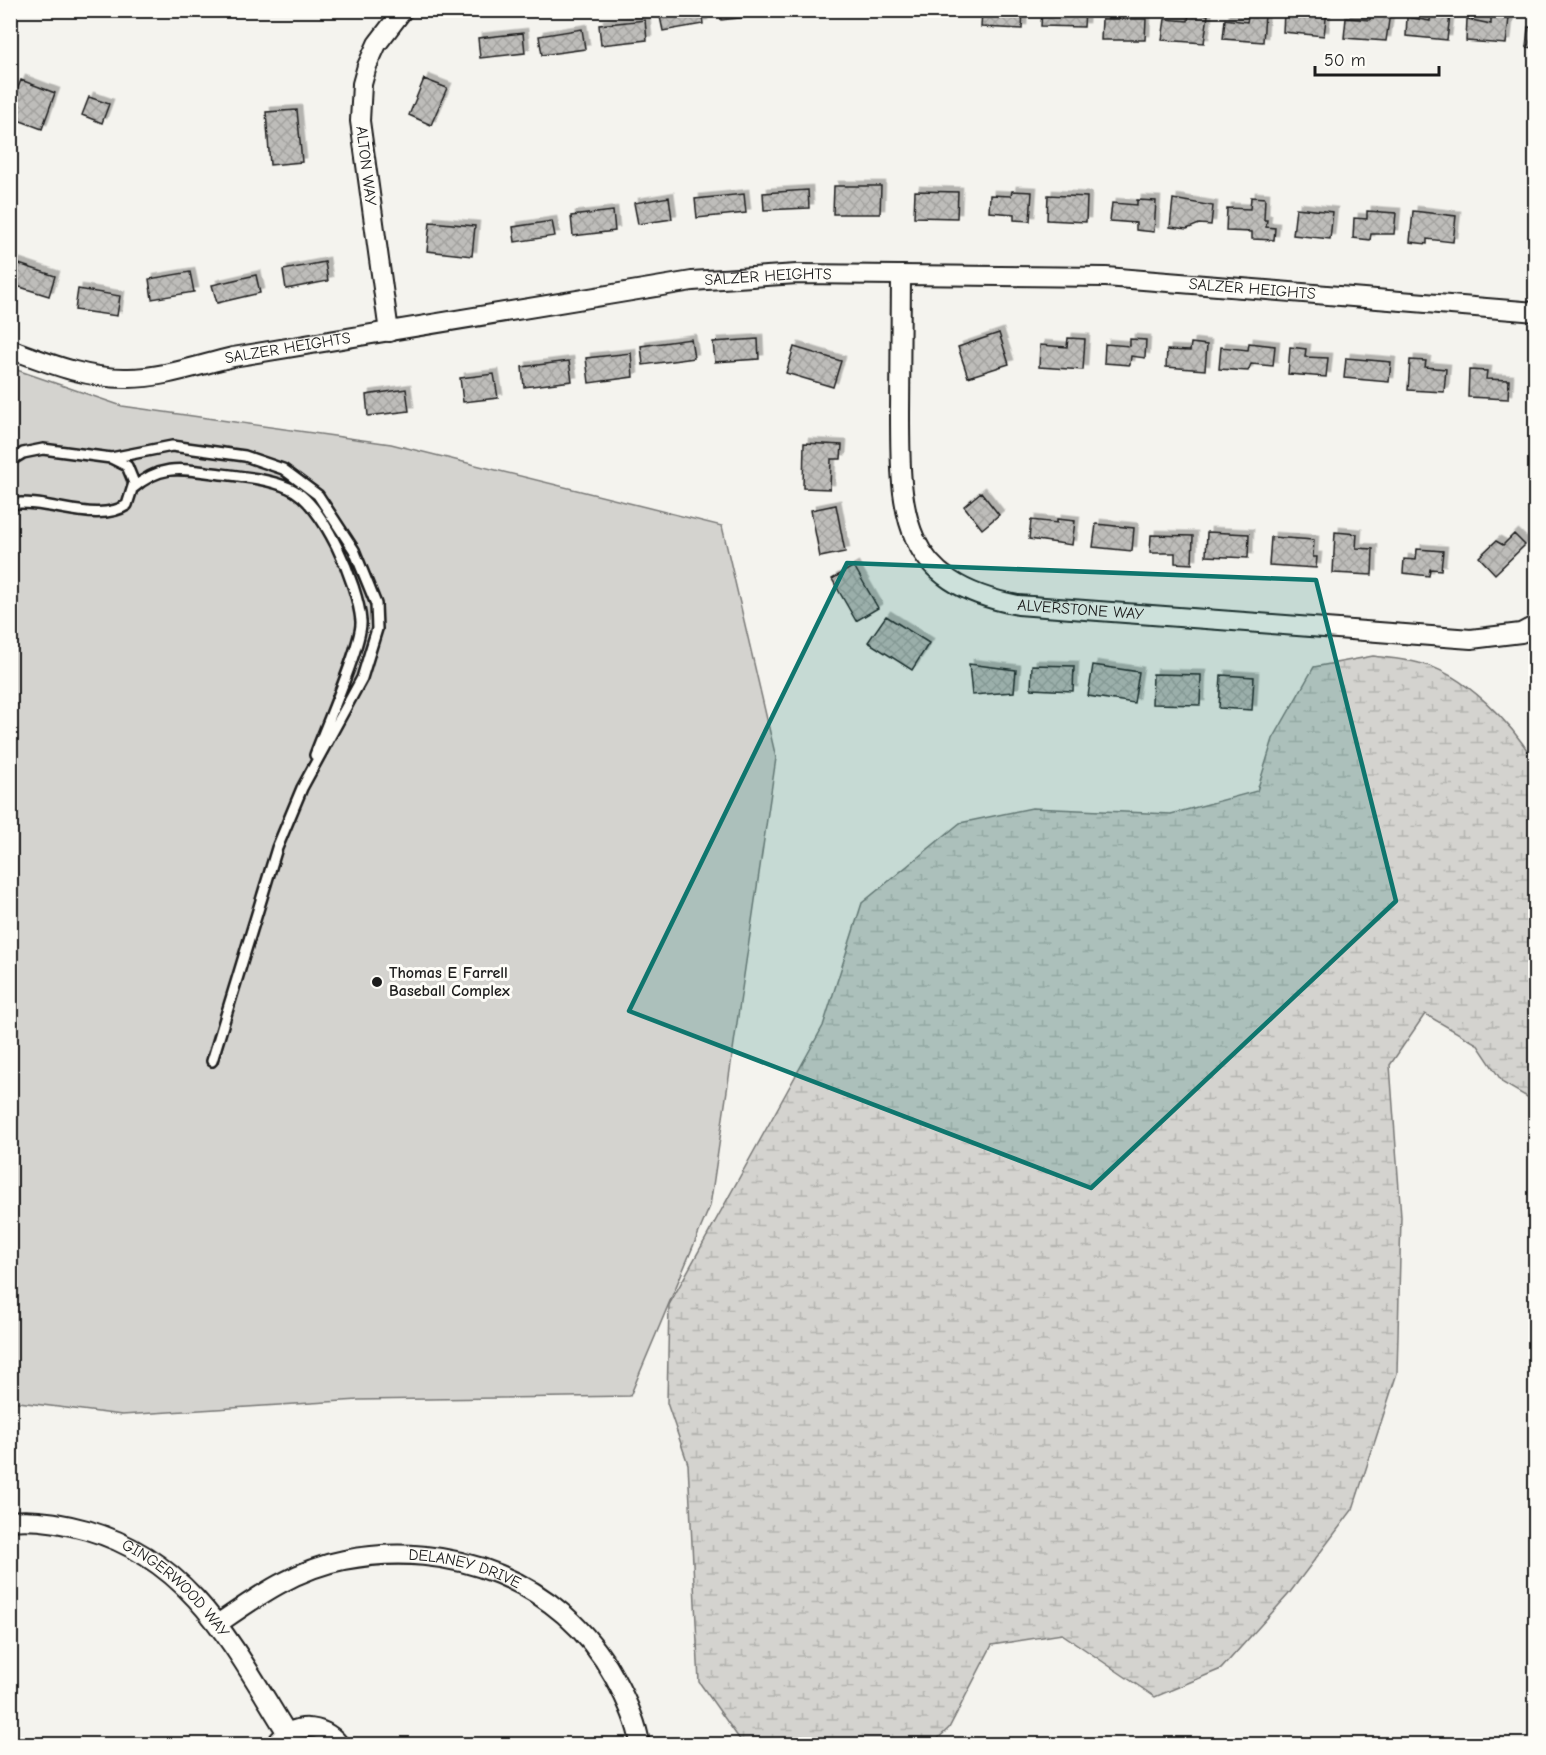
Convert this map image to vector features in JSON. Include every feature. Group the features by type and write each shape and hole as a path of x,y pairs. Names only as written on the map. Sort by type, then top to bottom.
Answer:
{"street":[{"name":"ALTON WAY","path":"389,332 360,121 367,66 377,44 403,10"},
{"name":"SALZER HEIGHTS","path":"10,349 99,377 128,378 158,375 233,357 692,281 797,274 1106,277 1536,312"},
{"name":"ALVERSTONE WAY","path":"901,275 900,471 904,507 914,537 923,554 944,576 968,592 1018,605 1472,639 1521,633 1536,625"},
{"name":"GINGERWOOD WAY","path":"10,1521 60,1523 106,1536 139,1551 169,1573 219,1623 281,1739 299,1728 312,1727 324,1731 339,1744"},
{"name":"DELANEY DRIVE","path":"219,1623 263,1592 299,1573 342,1560 387,1553 424,1554 492,1570 524,1584 583,1632 607,1664 626,1698 640,1744"}],"lane":[{"path":"10,460 23,453 43,449 111,458 172,446 245,456 283,469 318,495 354,550 376,604 377,629 362,678 302,788"},
{"path":"10,504 31,503 107,513 127,505 134,483 127,466 111,458"},
{"path":"132,489 147,476 164,469 192,470 247,478 291,488 322,518 352,581 362,623 347,670 277,848 212,1062"}],"highlighted area":[{"path":"847,563 1316,580 1396,901 1091,1188 629,1011"}],"green space":[{"name":"Thomas E Farrell Baseball Complex","path":"11,368 122,406 391,444 722,526 776,758 710,1206 630,1396 359,1400 122,1415 11,1401"},
{"path":"1373,656 1419,663 1453,677 1486,702 1514,732 1535,763 1536,1102 1503,1083 1477,1044 1425,1014 1390,1065 1401,1217 1397,1373 1353,1509 1288,1595 1221,1669 1155,1697 1062,1634 992,1645 949,1728 932,1744 743,1744 699,1682 688,1464 667,1403 669,1305 823,1026 862,903 960,823 1032,808 1171,814 1257,791 1273,739 1314,667"}],"building":[{"path":"701,10 703,24 663,31 659,12"},
{"path":"720,10 758,10 758,16 721,20"},
{"path":"778,10 828,10 828,13 778,17"},
{"path":"923,10 960,10 960,14"},
{"path":"982,10 1023,10 1022,29 981,27"},
{"path":"1042,10 1085,10 1084,27 1041,26"},
{"path":"1308,10 1327,10 1324,36 1283,32 1284,12 1308,15"},
{"path":"1371,12 1390,13 1386,41 1344,38 1346,18 1370,20"},
{"path":"1431,12 1450,15 1447,40 1406,36 1407,17 1430,21"},
{"path":"1189,13 1208,15 1204,43 1162,40 1165,19 1188,21"},
{"path":"1249,13 1265,15 1263,42 1223,39 1225,19 1247,22"},
{"path":"1491,16 1509,18 1506,44 1466,41 1467,19 1491,24"},
{"path":"1102,19 1146,19 1145,40 1101,40"},
{"path":"645,20 647,40 601,45 599,25"},
{"path":"1528,27 1536,28 1536,48 1526,47"},
{"path":"582,29 585,49 542,55 539,36"},
{"path":"523,33 525,53 480,58 478,38"},
{"path":"424,79 447,88 431,125 409,115"},
{"path":"21,80 55,93 42,129 10,117 10,108"},
{"path":"89,97 109,104 102,123 82,115"},
{"path":"297,110 302,162 270,165 266,112"},
{"path":"834,186 881,186 880,214 833,214"},
{"path":"808,190 809,208 764,210 763,193"},
{"path":"915,191 958,192 957,218 914,217"},
{"path":"1012,191 1032,192 1030,221 1014,220 1014,214 989,212 990,195 1011,196"},
{"path":"744,194 746,213 697,218 695,199"},
{"path":"1048,195 1087,197 1086,222 1047,220"},
{"path":"669,197 672,219 638,224 634,203"},
{"path":"1251,197 1265,198 1264,220 1267,220 1266,227 1275,228 1274,240 1252,239 1252,232 1226,231 1227,208 1250,209"},
{"path":"1173,199 1213,206 1211,225 1199,224 1187,229 1170,227"},
{"path":"1137,200 1156,201 1154,232 1136,230 1136,223 1110,221 1112,203 1137,205"},
{"path":"1296,208 1333,212 1330,239 1293,235"},
{"path":"613,211 615,231 573,236 571,216"},
{"path":"1367,211 1396,213 1394,234 1371,234 1370,240 1353,238 1354,218 1367,219"},
{"path":"1413,211 1456,216 1453,242 1427,239 1427,244 1410,242"},
{"path":"552,221 555,236 515,242 513,227"},
{"path":"430,222 475,226 472,256 427,251"},
{"path":"325,262 328,281 286,289 283,270"},
{"path":"16,263 55,276 49,296 10,284"},
{"path":"190,272 194,292 152,299 149,279"},
{"path":"256,275 260,293 217,303 212,285"},
{"path":"78,289 120,296 117,316 75,310"},
{"path":"999,333 1009,364 968,377 958,347"},
{"path":"1068,338 1085,339 1083,370 1039,367 1040,345 1067,347"},
{"path":"691,339 694,358 643,365 641,346"},
{"path":"758,339 759,359 715,362 713,342"},
{"path":"1130,339 1146,340 1145,358 1131,356 1130,365 1104,363 1105,344 1130,346"},
{"path":"1191,343 1207,345 1205,370 1166,367 1167,350 1190,351"},
{"path":"1249,343 1275,346 1273,366 1251,364 1248,371 1219,369 1221,347 1248,350"},
{"path":"794,347 841,361 833,387 786,373"},
{"path":"1290,347 1306,349 1305,357 1328,358 1326,377 1288,374"},
{"path":"631,353 633,377 589,383 586,358"},
{"path":"1346,358 1391,362 1389,382 1344,378"},
{"path":"1410,360 1426,361 1425,367 1446,369 1444,392 1408,390"},
{"path":"569,361 572,381 524,387 522,367"},
{"path":"1469,370 1487,371 1486,379 1509,380 1508,399 1468,397"},
{"path":"494,374 498,398 463,402 460,378"},
{"path":"406,389 409,411 368,416 366,395"},
{"path":"804,443 842,445 841,459 831,459 830,489 803,488"},
{"path":"981,492 999,515 982,529 964,506"},
{"path":"836,505 845,552 820,557 811,510"},
{"path":"1057,519 1075,521 1072,545 1029,539 1031,520 1057,523"},
{"path":"1096,524 1134,528 1132,551 1093,547"},
{"path":"1207,532 1249,534 1248,558 1206,556"},
{"path":"1335,532 1357,534 1356,548 1373,549 1372,575 1333,573"},
{"path":"1514,534 1525,545 1495,574 1479,557 1496,541 1503,545"},
{"path":"1151,535 1193,536 1192,564 1175,563 1175,553 1150,553"},
{"path":"1271,537 1314,540 1313,557 1317,557 1316,568 1269,565"},
{"path":"1417,549 1443,551 1441,570 1430,569 1429,576 1403,573 1404,559 1416,560"},
{"path":"854,566 878,608 856,621 832,579"},
{"path":"886,616 929,643 912,670 868,642"},
{"path":"969,664 1016,670 1014,692 972,695"},
{"path":"1032,665 1074,666 1073,691 1031,689"},
{"path":"1093,665 1139,672 1134,703 1088,696"},
{"path":"1153,674 1201,675 1200,705 1152,704"},
{"path":"1221,675 1254,677 1252,710 1219,708"}],"place":[{"name":"Thomas E Farrell Baseball Complex","path":"377,982"}]}
